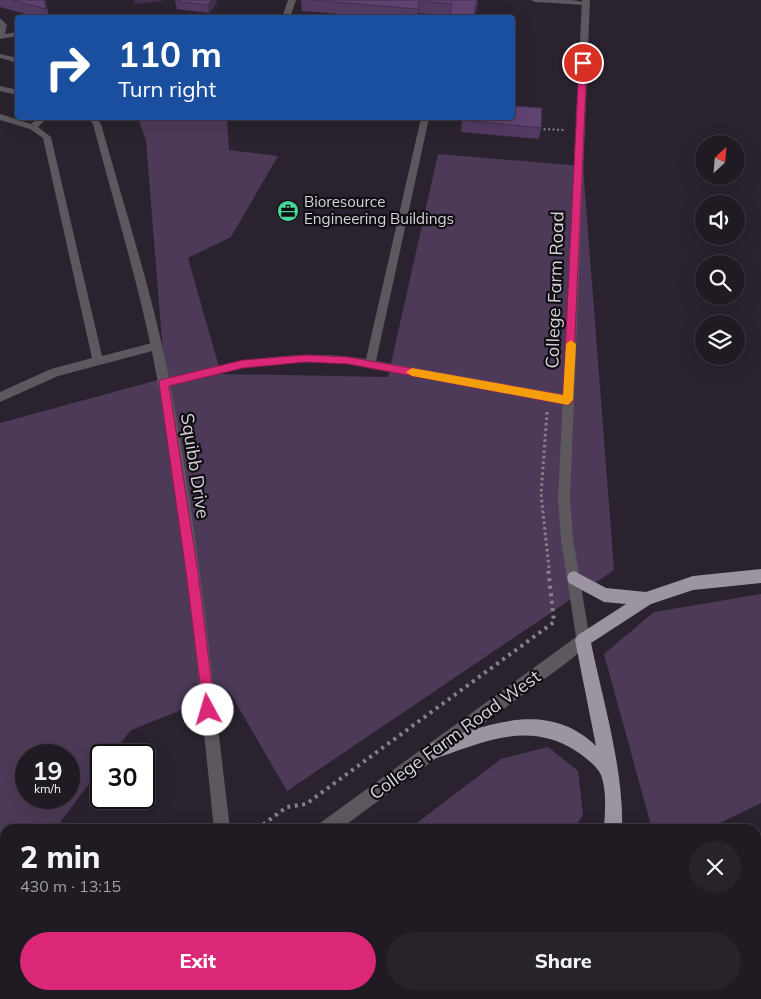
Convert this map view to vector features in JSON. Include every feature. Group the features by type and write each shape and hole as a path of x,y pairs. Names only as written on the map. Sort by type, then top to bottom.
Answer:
{"highway":[{"path":"613,824 614,809 609,771 583,640 646,599 693,583 761,576"},
{"path":"574,578 604,595 646,599"},
{"path":"430,752 511,727 539,726 577,740 609,771"}],"street":[{"path":"287,15 292,0"},
{"path":"535,0 585,2"},
{"name":"College Farm Road","path":"583,640 564,499 585,2"},
{"path":"0,20 3,25 1,37 15,35"},
{"path":"0,56 15,60"},
{"path":"0,88 15,92"},
{"path":"0,117 33,127 47,136 98,361"},
{"path":"33,127 42,120"},
{"name":"Squibb Drive","path":"94,120 97,124 156,346 164,383 192,572 221,824"},
{"path":"370,364 425,120"},
{"path":"0,397 55,372 156,346"},
{"path":"164,383 243,364 306,358 348,360 568,400"},
{"name":"College Farm Road West","path":"333,824 560,659 583,640"}],"path":[{"path":"539,128 570,131"},
{"path":"264,824 287,807 306,804 554,622 541,494 548,397"}],"shaded area":[{"path":"139,120 227,120 229,150 278,156 231,237 188,258 221,374 388,377 438,154 583,166 614,570 287,791 229,691 131,730 120,744 90,744 90,783 80,796 80,744 15,744 15,809 70,809 59,824 0,824 0,423 165,378 146,141"},
{"path":"761,594 761,803 718,824 651,824 604,654 654,612"},
{"path":"548,747 578,771 583,815 577,824 416,824 501,759"}],"building":[{"path":"12,0 44,0 46,9"},
{"path":"176,0 211,0 207,5"},
{"path":"311,0 477,0 474,15 450,15 452,4 419,1 418,9"},
{"path":"515,106 542,108 541,128 462,120 515,120"}],"slow traffic":[{"path":"412,372 568,400 571,344"}],"place":[{"name":"Bioresource Engineering Buildings","path":"288,211"}],"route":[{"path":"208,710 192,572 164,383 243,364 306,358 348,360 568,400 583,63"}]}
